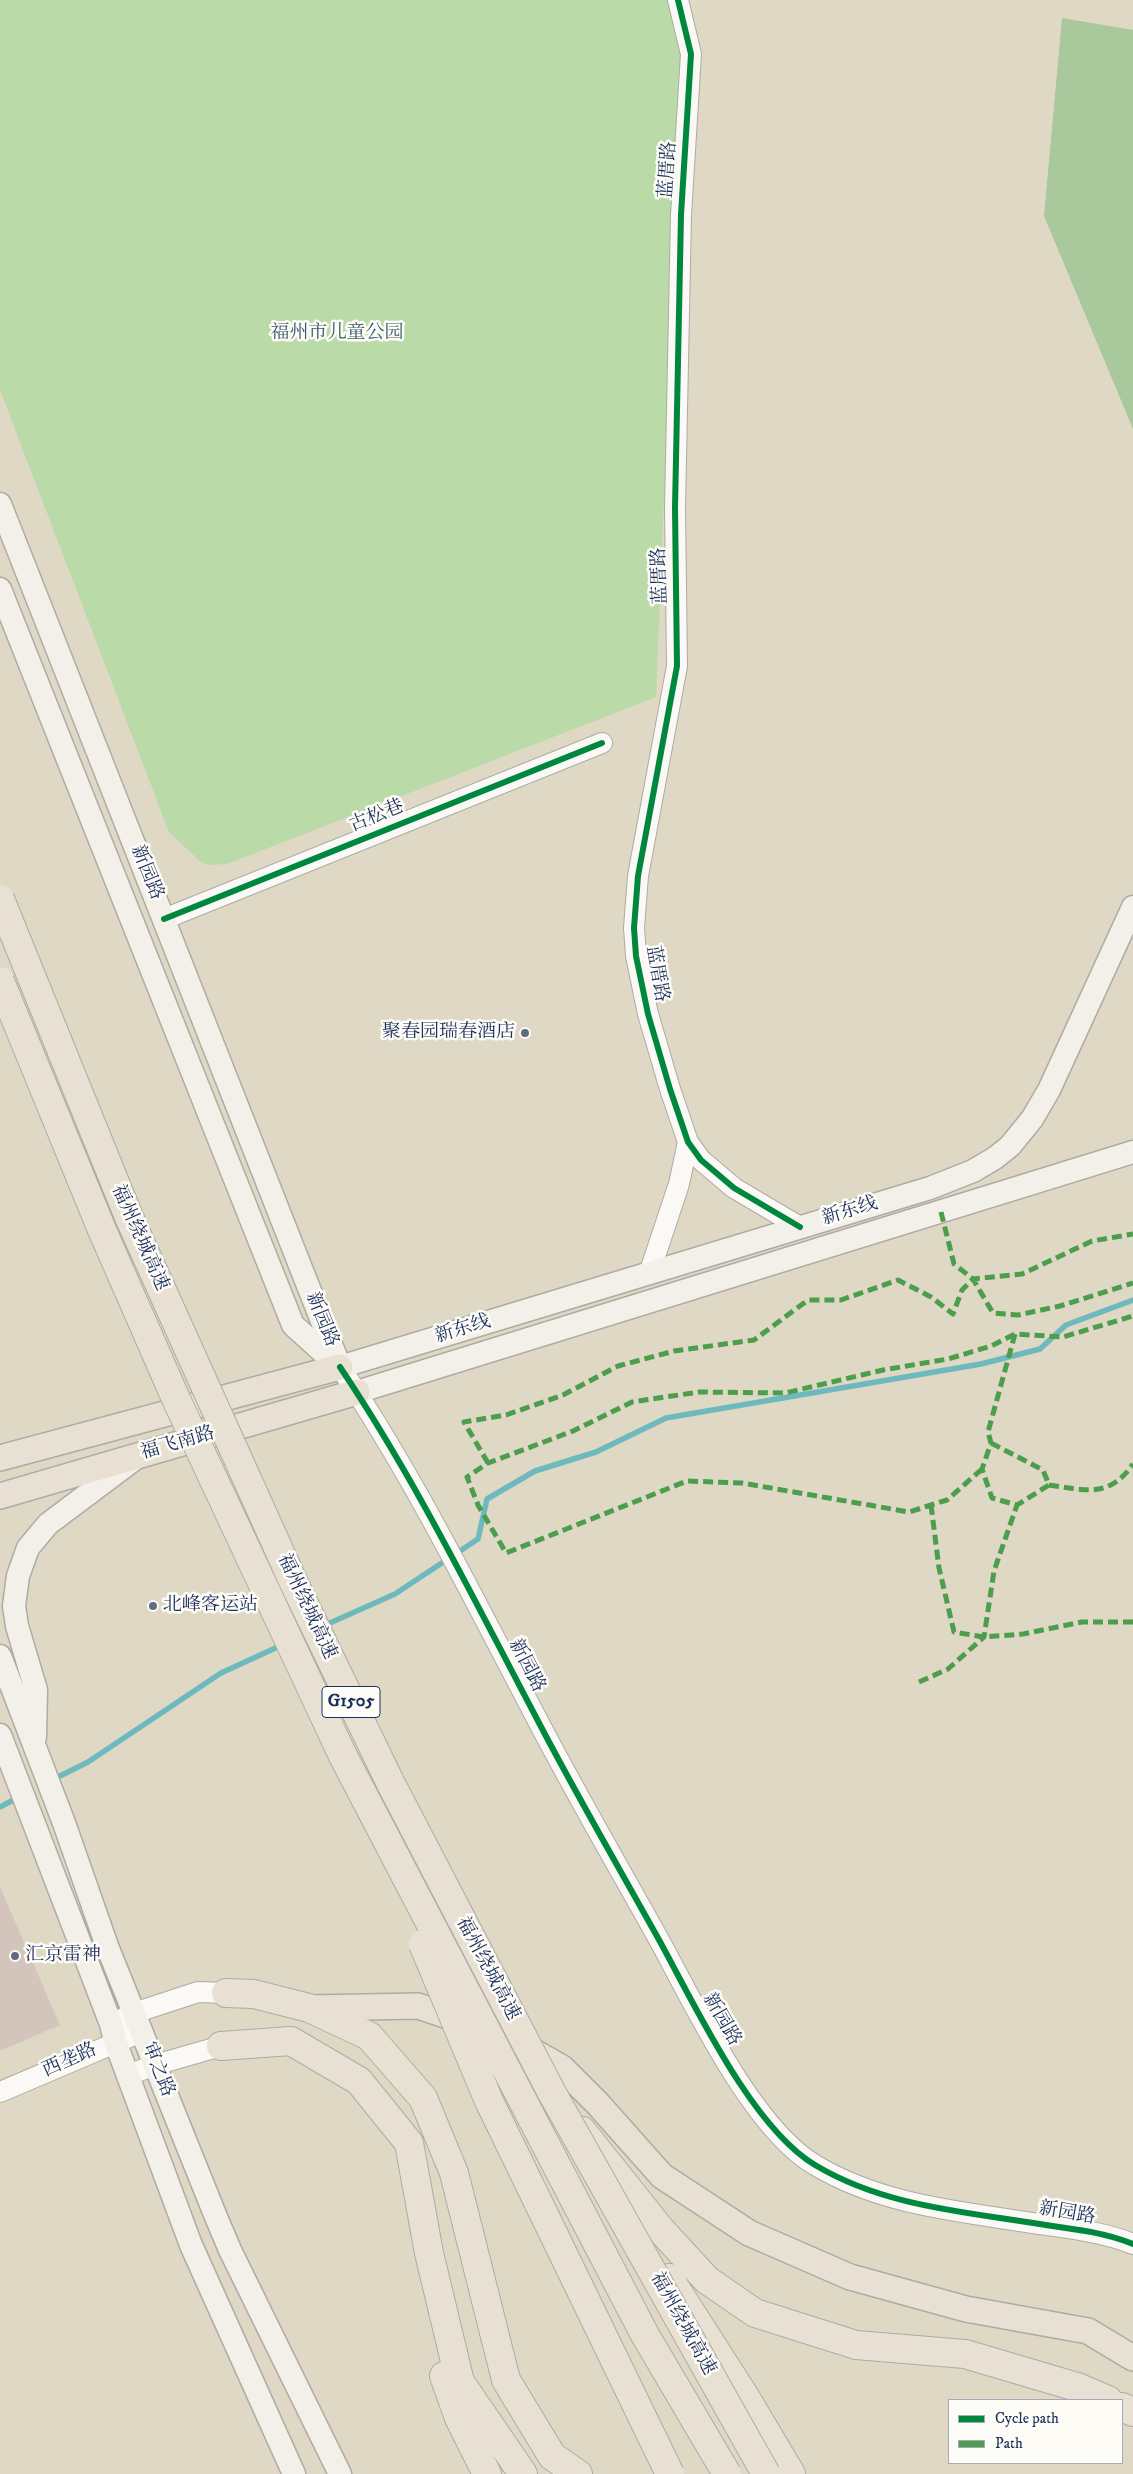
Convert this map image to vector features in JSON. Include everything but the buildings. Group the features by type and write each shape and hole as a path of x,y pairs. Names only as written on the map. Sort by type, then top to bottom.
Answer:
{"highway":[{"name":"福州绕城高速","path":"0,899 129,1217 293,1581 390,1782 552,2093 766,2474"},
{"name":"福州绕城高速","path":"0,981 102,1230 176,1400 343,1756 645,2335 727,2474"},
{"path":"343,1756 489,2100 670,2474"},
{"path":"226,1993 254,1994 309,2008 369,2036 423,2098 454,2173 506,2380 552,2456 578,2474"},
{"path":"221,2046 291,2041 360,2081 409,2143 429,2254 460,2382 522,2469"},
{"path":"552,2093 661,2230 707,2280 755,2313 856,2345 965,2354 1080,2388 1106,2399"},
{"path":"552,2093 739,2387 790,2474"},
{"path":"429,2254 441,2368 458,2418 487,2474"}],"main road":[{"name":"新园路","path":"0,504 340,1368"},
{"name":"新园路","path":"0,589 293,1325 340,1368"},
{"name":"新东线","path":"340,1368 959,1178 985,1164 1010,1146 1032,1119 1049,1090 1133,907"},
{"name":"新东线","path":"357,1392 1133,1152"},
{"name":"福飞南路","path":"0,1458 340,1368"},
{"name":"福飞南路","path":"0,1496 357,1392"},
{"path":"35,1751 36,1690 17,1626 14,1606 18,1576 28,1548 48,1524 140,1455"},
{"name":"审之路","path":"0,1656 64,1824 107,1946 230,2250 340,2474"},
{"name":"审之路","path":"0,1735 5,1753 38,1834 191,2246 294,2474"},
{"path":"309,2008 418,2006 502,2034 562,2068 598,2104 662,2176 749,2234 850,2277 966,2309 1088,2331 1133,2358"}],"street":[{"name":"蓝厝路","path":"678,0 691,54 682,215 675,498 678,650 674,688 642,847 634,928 636,956 648,1014 688,1142"},
{"name":"古松巷","path":"164,919 602,743"},
{"path":"688,1142 701,1160 734,1188 800,1227"},
{"path":"649,1274 679,1184 688,1142"},
{"name":"新园路","path":"340,1368 388,1439 436,1523 539,1725 712,2036 760,2113 783,2139 812,2164 856,2187 907,2203 1081,2231 1133,2244"},
{"name":"西垄路","path":"0,2092 113,2033 198,1992 226,1993"},
{"path":"128,2075 155,2065 221,2046"}],"green space":[{"name":"福州市儿童公园","path":"0,0 669,0 682,55 656,697 227,864 208,865 202,863 169,832 0,390"},
{"path":"1062,18 1133,30 1133,429 1044,216"}],"waterway":[{"path":"323,1626 395,1594 478,1539 487,1499 535,1471 596,1452 666,1418 981,1364 1040,1349 1066,1325 1133,1300"},
{"path":"52,1780 88,1762 221,1673 282,1645"},
{"path":"0,1807 19,1797"}],"marked path":[{"path":"941,1212 954,1264 973,1279 993,1313 1018,1315 1060,1306 1133,1283"},
{"path":"488,1463 464,1422 506,1415 563,1395 618,1366 674,1351 754,1340 808,1300 841,1300 898,1280 931,1297 953,1314 962,1290 973,1279 1022,1274 1092,1241 1133,1234"},
{"path":"982,1469 947,1500 909,1512 742,1483 687,1481 506,1553 478,1505 467,1477 488,1463 573,1431 632,1402 699,1392 785,1393 883,1370 948,1359 991,1346 1015,1334 1063,1337 1133,1316"},
{"path":"991,1443 1043,1470 1049,1485 1017,1505 992,1498 982,1469 991,1443 988,1432 1015,1334"},
{"path":"1049,1485 1096,1490 1115,1483 1133,1464"},
{"path":"931,1505 939,1568 954,1632 984,1637 1023,1634 1082,1622 1133,1622"},
{"path":"919,1682 948,1669 984,1637 994,1571 1017,1505"}],"cycle path":[{"path":"678,0 691,54 681,215 675,508 677,666 638,876 634,928 636,956 648,1014 688,1142 701,1160 734,1188 800,1227"},
{"path":"164,919 602,743"},
{"path":"340,1367 420,1498 567,1776 726,2062 769,2123 791,2147 815,2165 842,2179 870,2190 927,2206 1090,2232 1133,2244"}],"place":[{"name":"聚春园瑞春酒店","path":"525,1033"},
{"name":"北峰客运站","path":"153,1606"},
{"name":"汇京雷神","path":"15,1956"}]}
